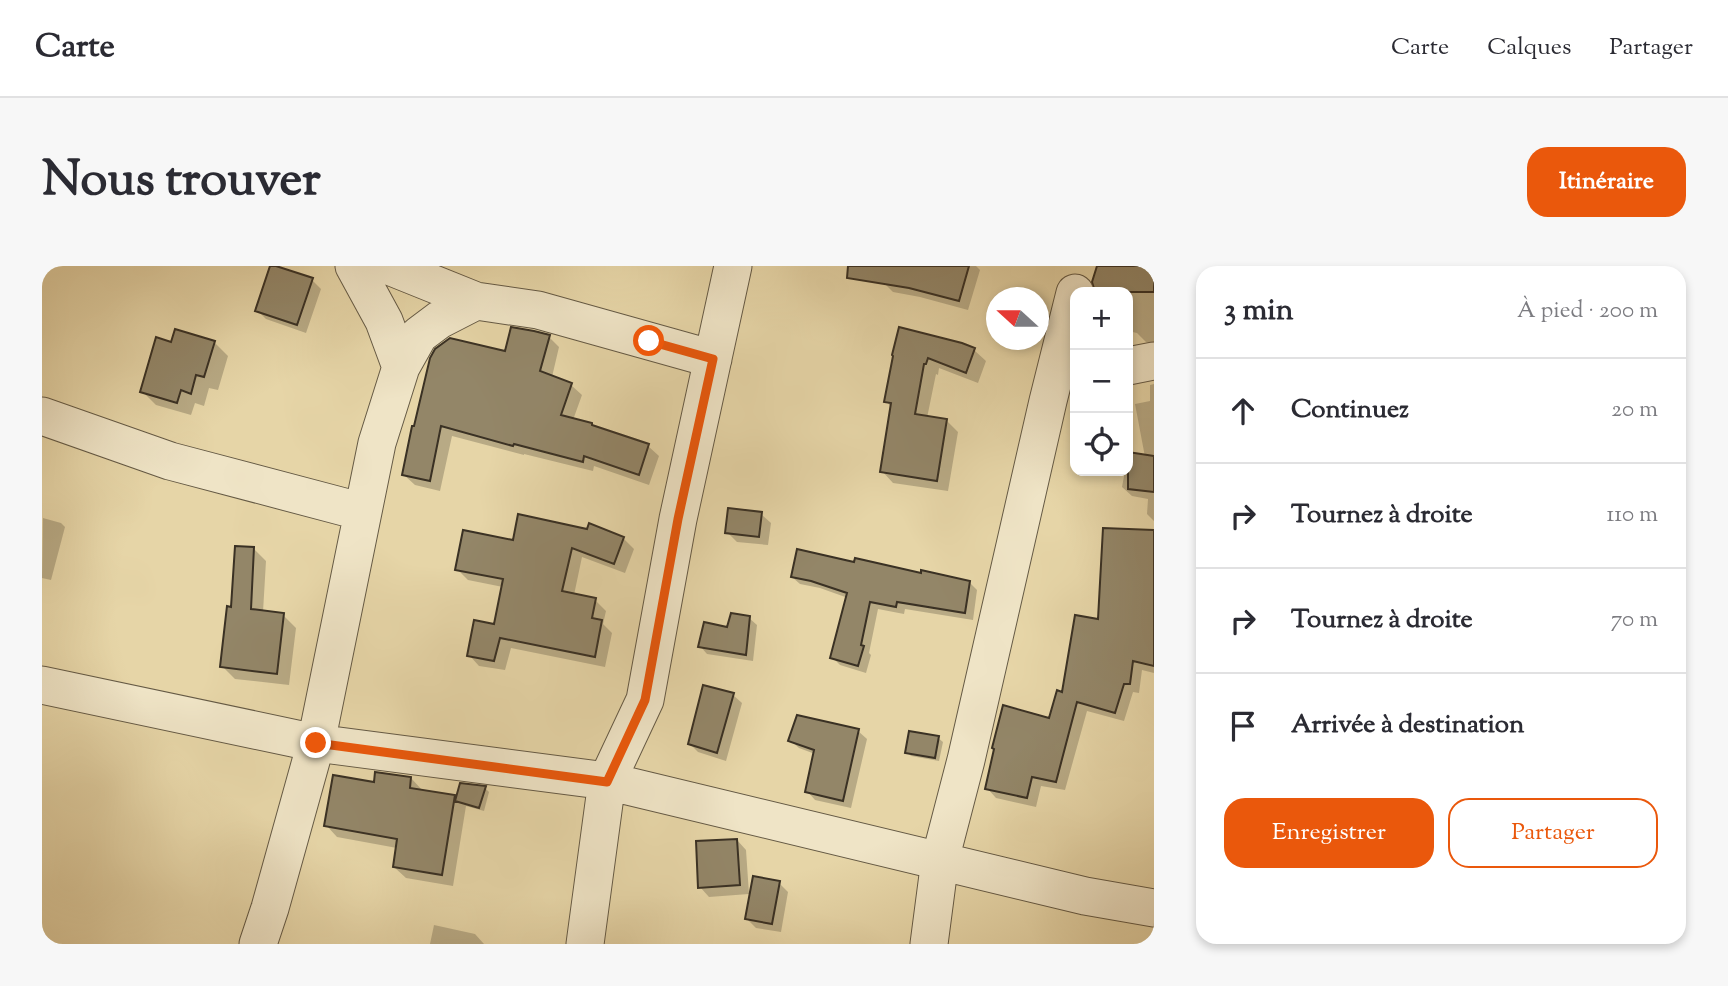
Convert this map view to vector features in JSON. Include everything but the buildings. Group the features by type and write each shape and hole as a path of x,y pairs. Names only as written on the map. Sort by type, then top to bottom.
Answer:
{"street":[{"path":"354,266 384,321 401,368"},
{"path":"389,266 476,301 538,310 713,359"},
{"path":"585,944 607,782 645,700 678,519 733,266"},
{"path":"1076,287 1080,266"},
{"path":"258,944 316,743 377,443 401,368 419,335 439,320 476,301"},
{"path":"929,944 940,860 1061,393 1070,329"},
{"path":"1133,365 1154,361"},
{"path":"42,416 170,461 363,512"},
{"path":"42,685 316,743 607,782 1085,896 1154,908"}],"route":[{"path":"316,743 607,782 645,700 678,519 713,359 649,341"}]}
